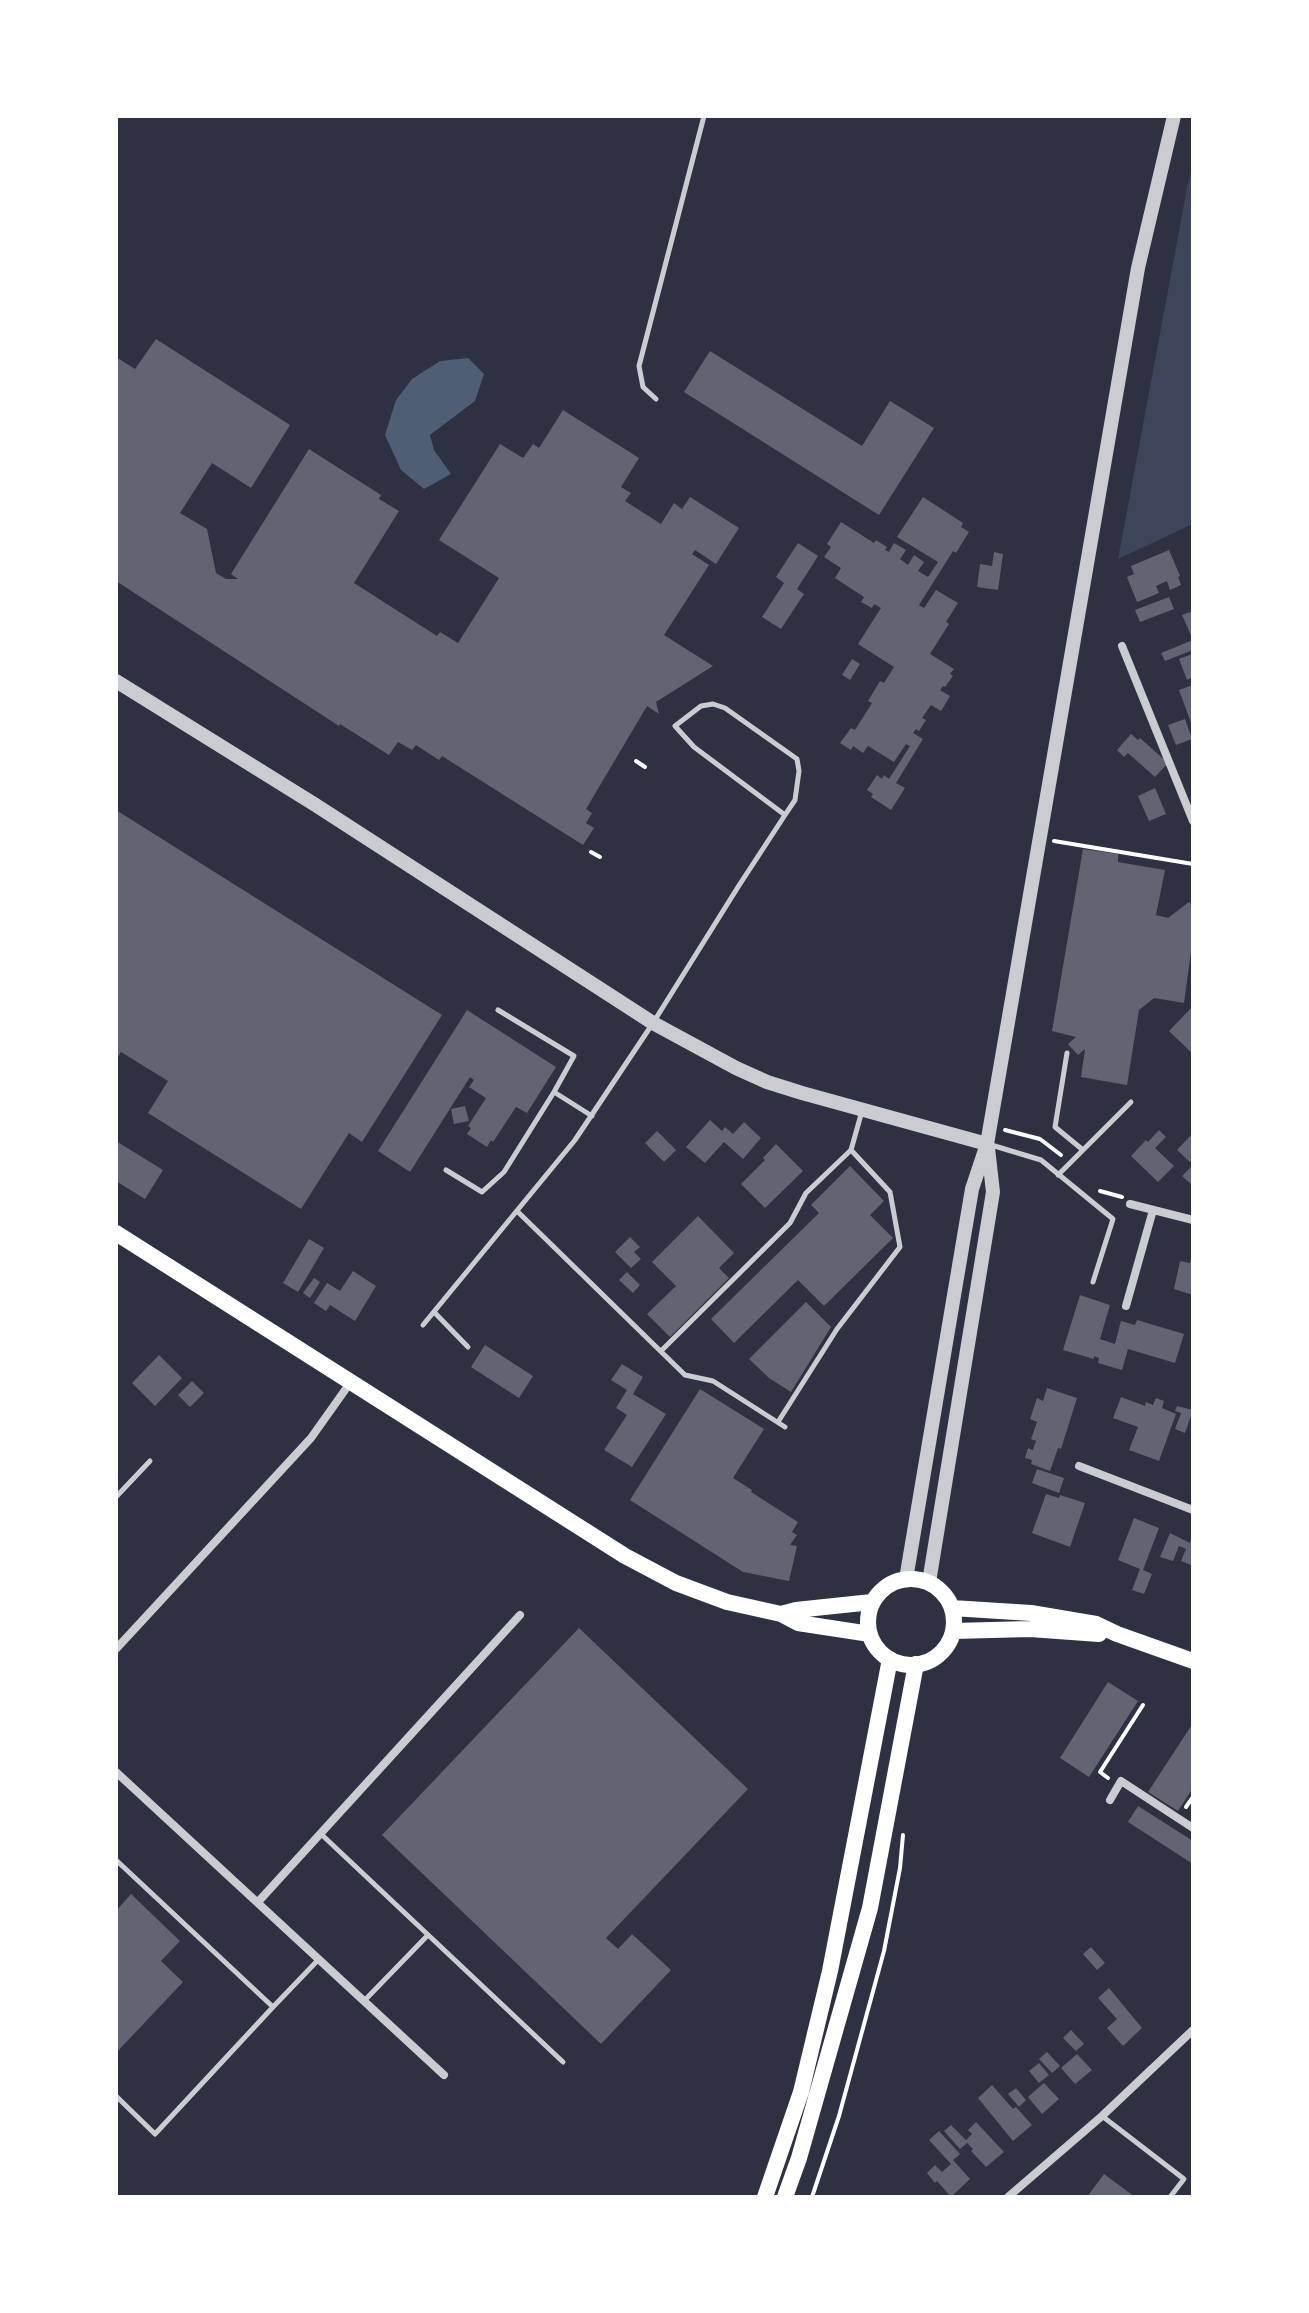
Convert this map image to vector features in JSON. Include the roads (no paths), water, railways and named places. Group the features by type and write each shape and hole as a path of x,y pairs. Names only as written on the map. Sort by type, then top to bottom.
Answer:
{"main road":[{"path":"116,1233 625,1556 676,1583 727,1602 781,1614 798,1623 870,1634"},
{"path":"906,1579 929,1582 939,1589 952,1608 953,1631 946,1647 933,1659 916,1664 890,1659 874,1644 870,1634 872,1602 887,1586 906,1579"},
{"path":"781,1614 872,1602"},
{"path":"952,1608 1031,1613 1096,1624 1193,1661"},
{"path":"953,1631 1030,1629 1117,1634"},
{"path":"765,2197 801,2092 830,1971 890,1659"},
{"path":"785,2197 799,2158 870,1908 916,1664"}],"street":[{"path":"906,1579 972,1189 987,1144 1138,268 1174,116"},
{"path":"1122,646 1193,821"},
{"path":"116,681 314,804 653,1023 736,1068 767,1082 987,1144"},
{"path":"929,1582 993,1192 987,1144"},
{"path":"1130,1204 1193,1220"},
{"path":"1126,1306 1153,1210"},
{"path":"116,1649 311,1438 351,1382"},
{"path":"1079,1466 1193,1510"},
{"path":"258,1902 520,1615"},
{"path":"116,1772 444,2075"},
{"path":"1110,1800 1121,1781 1193,1828"},
{"path":"1008,2197 1102,2116 1193,2030"}],"lane":[{"path":"656,399 643,387 639,366 704,116"},
{"path":"423,1325 575,1140 795,800 799,771 797,759 725,708 713,704 701,706 675,726 694,747 785,815"},
{"path":"446,1170 482,1192 504,1172 574,1056 498,1010"},
{"path":"1067,1053 1055,1127 1083,1150"},
{"path":"554,1092 592,1116"},
{"path":"1058,1175 1131,1102"},
{"path":"661,1351 790,1223 806,1193 851,1150 862,1110"},
{"path":"987,1144 1041,1160 1113,1219 1093,1282"},
{"path":"778,1422 837,1329 900,1247 890,1192 851,1150"},
{"path":"518,1212 685,1375 713,1381 785,1427"},
{"path":"435,1313 468,1347"},
{"path":"116,1497 150,1461"},
{"path":"321,1834 563,2062"},
{"path":"116,1860 273,2007"},
{"path":"364,2001 428,1935"},
{"path":"116,2096 155,2134 319,1959"},
{"path":"1102,2116 1184,2179 1170,2197"}]}
